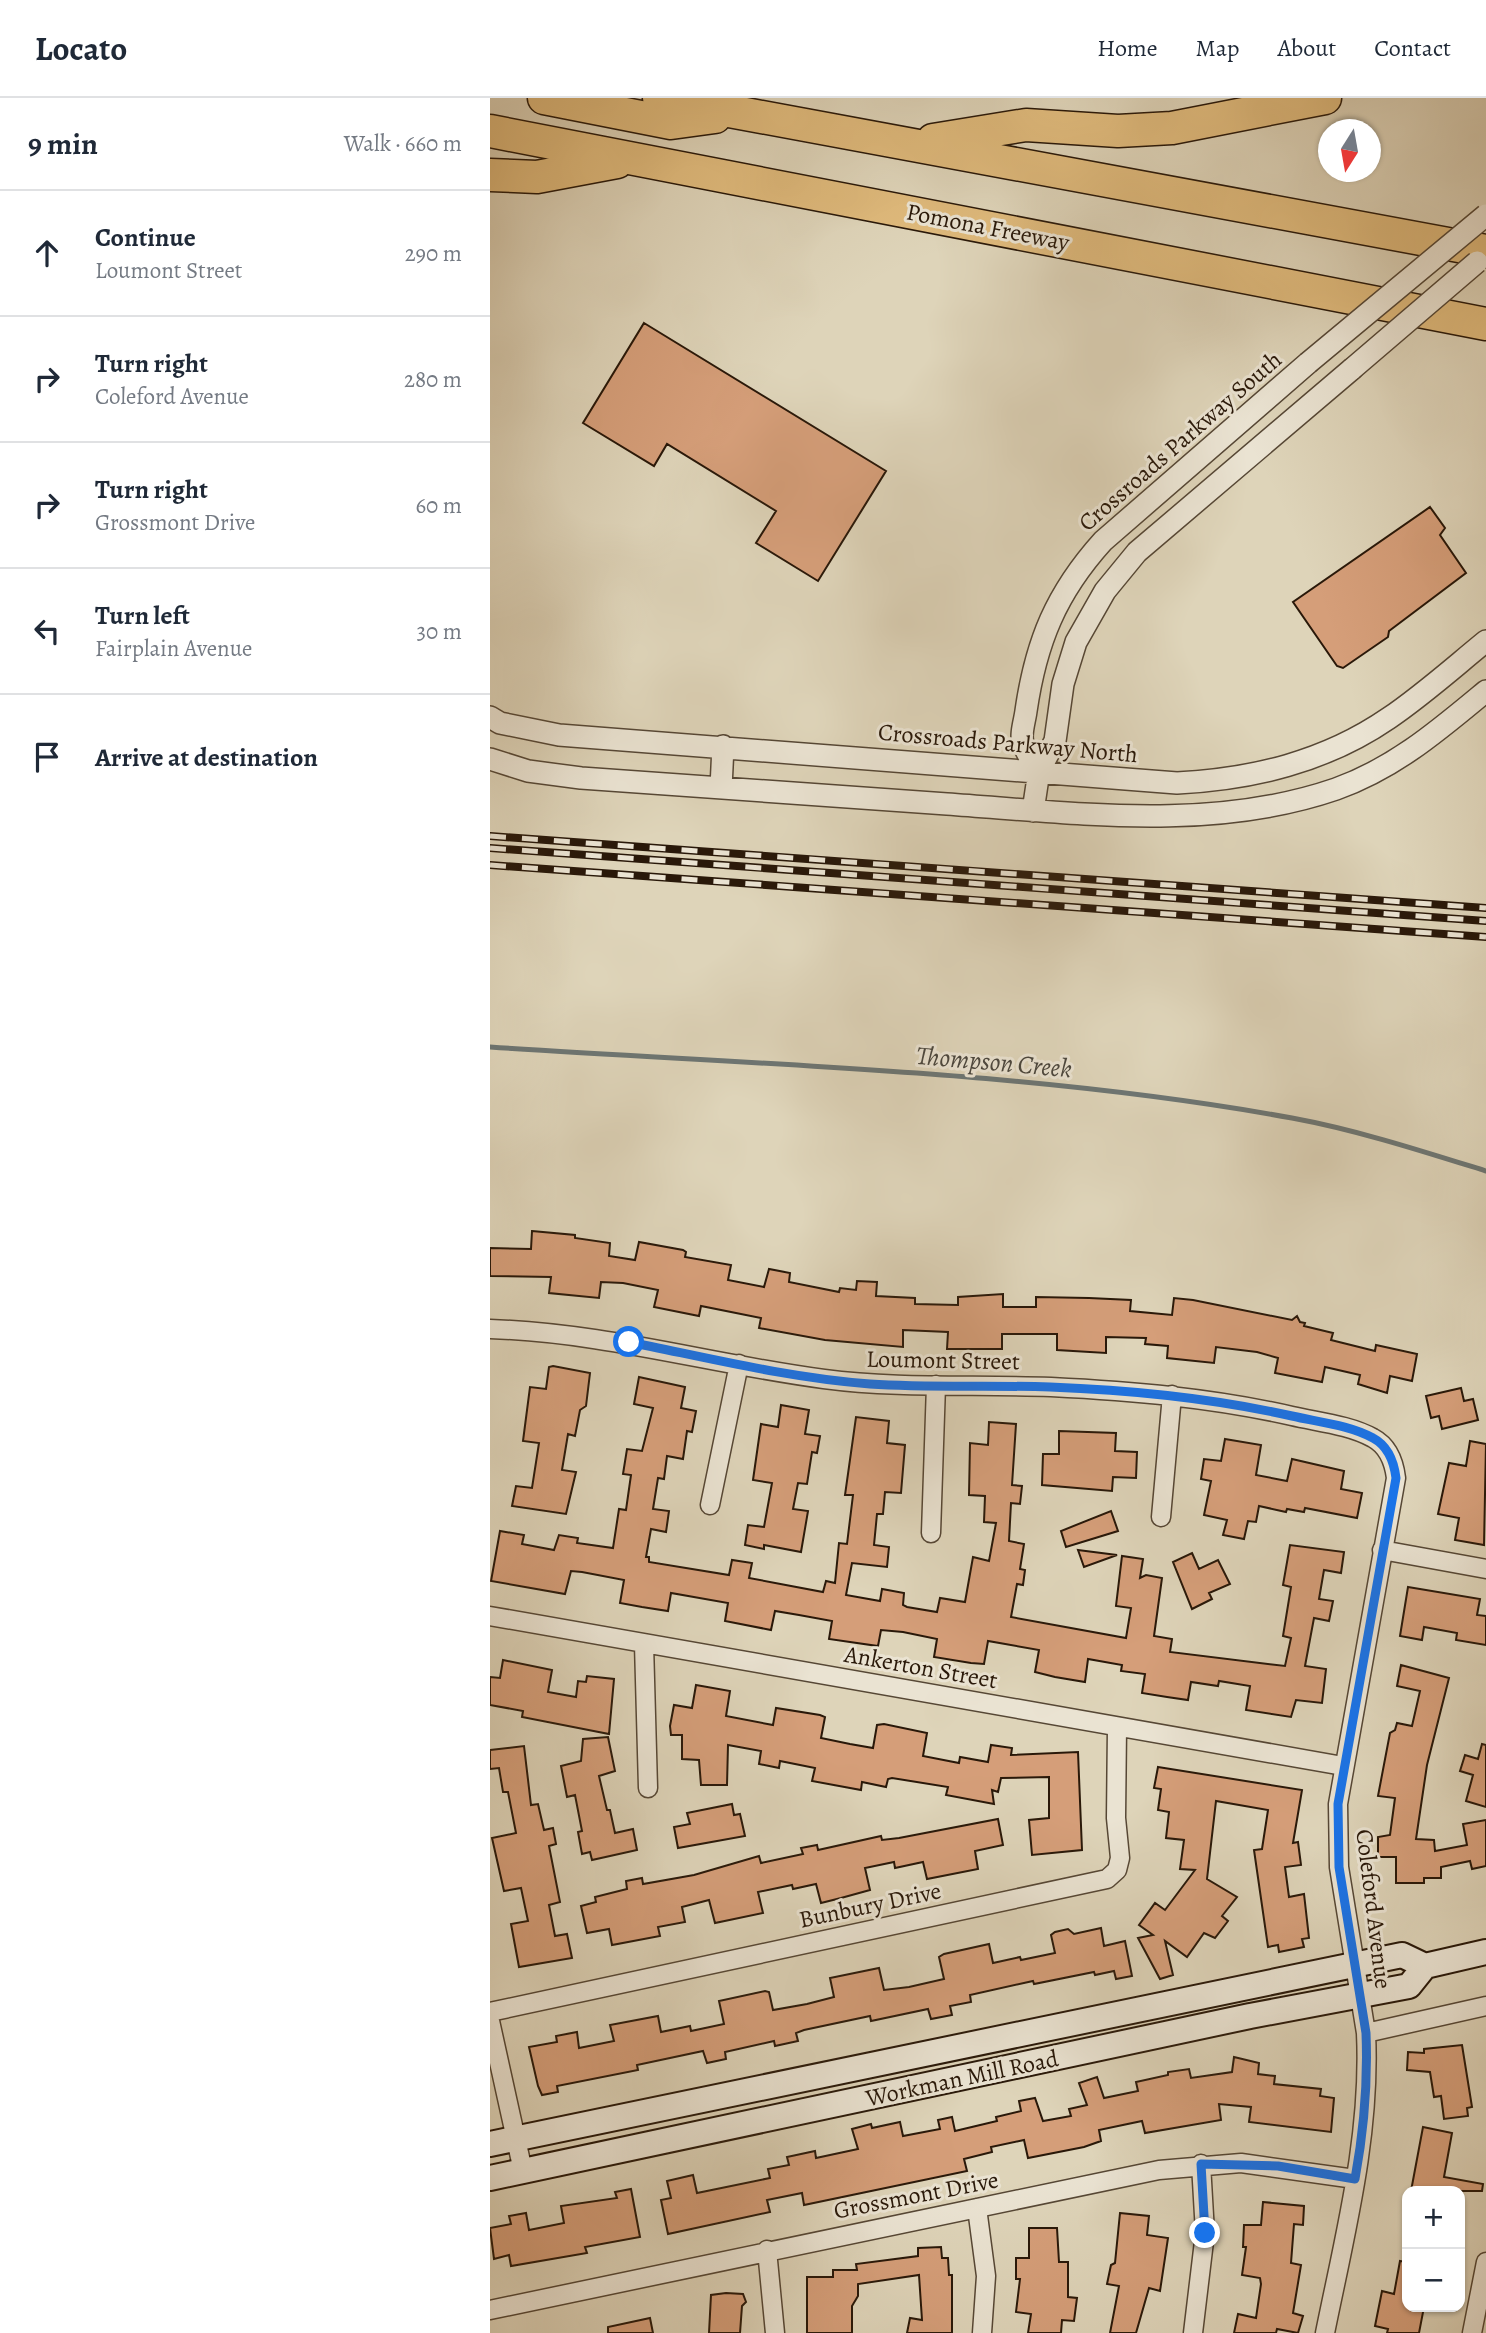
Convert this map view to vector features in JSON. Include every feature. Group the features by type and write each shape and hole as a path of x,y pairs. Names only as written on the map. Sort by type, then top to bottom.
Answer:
{"highway":[{"path":"544,98 671,123 744,114"},
{"path":"659,98 1486,253"},
{"path":"908,144 1026,125 1108,131 1172,128 1325,98"},
{"name":"Pomona Freeway","path":"490,131 1486,324"},
{"path":"490,175 537,177 638,159"}],"main road":[{"name":"Workman Mill Road","path":"490,2178 1236,2019 1409,1986 1425,1966 1486,1952"},
{"name":"Workman Mill Road","path":"490,2144 1402,1955 1425,1966"}],"street":[{"name":"Crossroads Parkway South","path":"1039,771 1022,741 1028,695 1045,628 1078,568 1103,541 1308,363 1486,215"},
{"path":"1033,811 1039,771 1055,741 1063,684 1076,642 1104,591 1137,552 1486,253"},
{"name":"Crossroads Parkway North","path":"490,718 500,723 559,735 1177,783 1217,781 1286,768 1324,753 1389,718 1486,641"},
{"path":"490,759 528,771 581,778 1033,811 1136,816 1220,814 1261,809 1327,791 1403,757 1486,691"},
{"path":"721,788 723,746"},
{"path":"1324,753 1327,791"},
{"name":"Loumont Street","path":"490,1329 547,1331 596,1337 823,1379 1051,1387 1172,1395 1268,1411 1360,1432 1376,1439 1388,1452"},
{"path":"710,1505 738,1364"},
{"path":"931,1533 936,1385"},
{"path":"1161,1517 1172,1395"},
{"name":"Coleford Avenue","path":"1325,2333 1363,2134 1366,2033 1339,1867 1338,1804 1396,1478 1395,1464 1388,1452"},
{"path":"1382,1550 1486,1569"},
{"name":"Ankerton Street","path":"490,1616 1343,1766"},
{"path":"644,1644 648,1788"},
{"name":"Bunbury Drive","path":"490,2012 1107,1880 1117,1870 1120,1858 1116,1818 1117,1727"},
{"path":"1366,2033 1486,2006"},
{"path":"490,2021 523,2171"},
{"path":"1193,2333 1205,2233 1201,2164"},
{"name":"Grossmont Drive","path":"490,2310 766,2250 1201,2164 1278,2166 1355,2179"},
{"path":"977,2208 986,2276 982,2333"},
{"path":"766,2250 775,2333"},
{"path":"1472,2333 1486,2262"}],"building":[{"path":"644,323 886,471 818,581 756,543 776,511 667,444 654,466 583,423"},
{"path":"1430,507 1445,528 1440,535 1466,573 1389,631 1388,637 1343,668 1337,666 1293,602"},
{"path":"532,1231 575,1235 575,1238 610,1243 609,1256 635,1260 639,1242 683,1250 686,1252 685,1257 731,1265 728,1280 764,1287 769,1269 790,1273 789,1282 839,1292 840,1288 856,1290 857,1281 877,1282 876,1296 915,1298 915,1304 958,1305 958,1297 1003,1294 1003,1307 1036,1307 1036,1297 1089,1298 1131,1300 1130,1311 1172,1315 1174,1298 1292,1320 1297,1316 1300,1322 1305,1323 1304,1326 1333,1333 1331,1340 1375,1351 1376,1345 1417,1354 1412,1381 1390,1376 1387,1393 1358,1384 1360,1375 1325,1367 1322,1382 1275,1373 1278,1358 1257,1352 1216,1347 1214,1363 1167,1358 1168,1346 1145,1344 1146,1338 1106,1337 1106,1353 1057,1350 1057,1334 1002,1334 1002,1349 947,1349 948,1332 903,1330 903,1347 825,1340 759,1328 761,1318 701,1306 699,1316 654,1307 658,1290 623,1283 601,1282 599,1298 549,1293 551,1277 490,1276 490,1248 531,1249"},
{"path":"549,1367 590,1373 586,1406 580,1410 575,1436 568,1434 562,1470 576,1472 566,1514 512,1506 516,1486 532,1488 539,1443 523,1441 530,1387 546,1389"},
{"path":"639,1377 685,1387 681,1408 696,1411 692,1432 687,1431 683,1459 667,1456 664,1479 658,1478 653,1509 669,1511 666,1532 651,1529 646,1557 649,1557 649,1562 729,1575 732,1560 752,1563 749,1578 823,1592 826,1581 835,1583 839,1543 847,1544 853,1495 845,1495 856,1417 889,1421 887,1443 905,1445 901,1493 885,1492 883,1514 877,1514 874,1545 889,1547 887,1567 852,1563 846,1595 880,1601 882,1589 904,1593 903,1605 937,1612 940,1598 965,1602 973,1557 989,1561 996,1523 984,1522 985,1496 969,1495 970,1443 988,1445 989,1422 1016,1424 1012,1485 1022,1486 1020,1504 1011,1503 1009,1541 1024,1544 1020,1569 1025,1570 1023,1585 1017,1584 1011,1617 1126,1638 1131,1608 1116,1606 1122,1556 1143,1559 1140,1578 1146,1575 1162,1578 1154,1636 1172,1639 1170,1652 1285,1666 1291,1638 1283,1636 1291,1587 1283,1585 1290,1545 1344,1552 1341,1573 1324,1570 1319,1599 1333,1601 1329,1621 1314,1618 1305,1666 1326,1669 1322,1703 1296,1700 1291,1717 1246,1710 1250,1686 1219,1681 1218,1686 1191,1682 1188,1700 1142,1693 1145,1674 1121,1671 1122,1665 1088,1659 1085,1682 1035,1672 1039,1650 988,1641 984,1664 971,1663 934,1657 937,1639 881,1630 878,1646 829,1639 832,1621 775,1611 771,1630 725,1621 728,1603 671,1593 668,1611 620,1603 624,1580 582,1572 571,1571 565,1594 491,1581 500,1531 524,1535 522,1544 554,1550 559,1535 578,1538 577,1543 613,1548 619,1509 626,1510 631,1475 623,1474 627,1449 642,1451 653,1408 634,1404"},
{"path":"1461,1388 1464,1401 1473,1399 1478,1420 1442,1429 1439,1416 1431,1418 1426,1396"},
{"path":"781,1405 809,1410 805,1434 820,1436 817,1453 812,1452 807,1484 798,1483 793,1509 808,1511 801,1552 764,1545 764,1549 745,1545 748,1525 764,1527 772,1483 753,1480 761,1424 778,1427"},
{"path":"1059,1431 1116,1433 1115,1451 1137,1452 1136,1478 1113,1477 1112,1491 1042,1485 1043,1454 1059,1454"},
{"path":"1225,1439 1261,1445 1256,1475 1287,1481 1292,1459 1344,1471 1341,1489 1362,1493 1357,1518 1305,1508 1304,1512 1287,1509 1286,1512 1259,1506 1256,1522 1248,1521 1244,1539 1223,1535 1227,1520 1204,1515 1211,1481 1201,1479 1204,1459 1221,1461"},
{"path":"1470,1441 1486,1444 1484,1545 1455,1540 1459,1518 1438,1514 1449,1463 1466,1466"},
{"path":"1111,1511 1118,1531 1066,1547 1061,1531"},
{"path":"1078,1550 1117,1555 1084,1567"},
{"path":"1192,1553 1199,1569 1218,1560 1230,1584 1209,1593 1212,1599 1192,1609 1173,1562"},
{"path":"1408,1587 1480,1599 1477,1615 1486,1616 1486,1645 1456,1640 1457,1633 1424,1627 1422,1640 1400,1636"},
{"path":"503,1660 552,1670 548,1692 576,1697 578,1681 586,1682 587,1676 614,1679 609,1734 522,1717 523,1711 490,1705 490,1677 500,1678"},
{"path":"1401,1665 1449,1678 1427,1765 1416,1839 1434,1840 1435,1851 1467,1845 1463,1824 1486,1820 1486,1866 1472,1869 1470,1861 1441,1867 1441,1878 1424,1878 1424,1883 1396,1883 1396,1857 1378,1857 1378,1837 1390,1835 1395,1798 1378,1796 1390,1733 1395,1730 1397,1723 1412,1726 1420,1691 1397,1686"},
{"path":"696,1685 730,1691 726,1716 773,1725 776,1708 820,1715 825,1717 821,1738 850,1744 873,1748 877,1725 884,1724 927,1733 923,1756 959,1763 960,1757 988,1762 991,1745 1012,1748 1011,1755 1078,1752 1082,1850 1032,1855 1029,1820 1049,1818 1049,1777 1001,1778 998,1792 992,1790 994,1804 946,1795 948,1787 892,1778 888,1779 886,1787 862,1782 861,1790 812,1781 815,1768 780,1761 779,1768 759,1764 761,1751 728,1745 727,1785 701,1785 699,1760 682,1759 682,1735 671,1735 670,1726 674,1705 692,1708"},
{"path":"608,1737 615,1771 599,1776 607,1810 610,1810 615,1833 633,1829 637,1850 592,1860 590,1852 582,1854 578,1832 582,1831 575,1795 567,1797 561,1766 581,1761 583,1739"},
{"path":"1482,1744 1486,1745 1486,1807 1466,1801 1473,1775 1460,1771 1465,1755 1478,1759"},
{"path":"524,1746 531,1805 538,1804 544,1830 553,1828 556,1844 549,1846 560,1902 549,1905 555,1936 567,1934 572,1958 519,1967 511,1924 528,1921 521,1888 504,1891 492,1838 516,1833 508,1792 503,1792 499,1768 490,1769 490,1750"},
{"path":"1158,1767 1302,1790 1293,1843 1298,1842 1301,1865 1285,1867 1289,1897 1304,1894 1309,1938 1302,1939 1304,1947 1279,1952 1278,1945 1268,1947 1254,1850 1262,1849 1268,1810 1216,1801 1207,1879 1237,1897 1222,1916 1228,1921 1215,1938 1204,1933 1187,1957 1165,1941 1173,1975 1160,1979 1138,1938 1153,1935 1139,1925 1155,1903 1165,1910 1195,1870 1180,1869 1184,1840 1166,1838 1169,1812 1158,1810 1161,1789 1154,1788"},
{"path":"732,1804 734,1815 740,1814 745,1836 678,1848 674,1827 690,1824 687,1813"},
{"path":"998,1819 1003,1845 975,1851 978,1869 927,1879 923,1862 895,1868 894,1862 865,1868 870,1890 821,1903 816,1884 793,1889 792,1885 758,1892 763,1913 715,1923 709,1900 682,1907 685,1922 658,1927 660,1936 612,1945 609,1929 587,1933 581,1906 596,1902 595,1897 627,1889 626,1881 642,1878 643,1884 694,1875 759,1856 761,1863 803,1854 801,1848 817,1845 818,1850 881,1836 882,1840 899,1838"},
{"path":"1101,1928 1104,1946 1125,1941 1132,1976 1116,1979 1114,1971 1095,1975 1094,1972 1034,1984 1033,1981 970,1995 971,2002 950,2006 952,2015 931,2019 928,2009 871,2021 870,2016 804,2030 796,2033 798,2041 775,2046 774,2041 725,2052 726,2059 707,2063 703,2051 637,2065 638,2070 557,2086 558,2092 542,2095 538,2086 529,2047 557,2042 556,2036 577,2032 579,2048 614,2041 610,2025 658,2016 661,2032 690,2026 691,2031 724,2024 719,2001 765,1991 769,1992 773,2010 807,2004 834,1997 830,1978 879,1968 884,1990 909,1987 944,1979 939,1957 944,1954 989,1944 993,1963 1020,1957 1021,1960 1055,1953 1051,1935 1055,1932 1068,1929 1074,1934"},
{"path":"1462,2045 1472,2107 1467,2108 1468,2116 1444,2119 1441,2096 1434,2097 1430,2072 1407,2070 1408,2052 1424,2053 1424,2049"},
{"path":"1234,2057 1259,2063 1258,2074 1275,2076 1274,2084 1321,2089 1320,2096 1334,2098 1331,2132 1249,2122 1251,2107 1219,2104 1221,2120 1145,2133 1142,2121 1099,2130 1101,2141 1084,2147 1028,2158 1024,2140 991,2147 992,2152 964,2159 967,2171 804,2205 802,2193 767,2200 770,2212 668,2234 661,2200 671,2198 667,2181 693,2175 697,2193 770,2178 768,2169 789,2165 787,2157 815,2151 816,2158 858,2149 852,2129 871,2124 872,2128 900,2122 903,2136 940,2129 938,2120 952,2117 955,2131 997,2121 996,2117 1021,2111 1019,2101 1035,2098 1043,2121 1071,2116 1069,2109 1087,2105 1079,2083 1097,2077 1104,2098 1138,2091 1136,2082 1168,2075 1168,2072 1189,2069 1191,2078 1232,2072"},
{"path":"1423,2127 1452,2133 1444,2177 1483,2184 1482,2191 1465,2191 1465,2186 1412,2186"},
{"path":"631,2189 640,2237 585,2247 587,2253 511,2266 509,2255 494,2259 490,2228 511,2224 509,2216 526,2213 529,2230 564,2223 561,2206 617,2198 615,2192"},
{"path":"1263,2202 1304,2206 1303,2225 1294,2224 1291,2263 1301,2265 1293,2313 1303,2316 1298,2333 1277,2329 1276,2333 1234,2333 1238,2314 1256,2318 1261,2284 1260,2278 1242,2275 1246,2247 1243,2247 1244,2225 1261,2225"},
{"path":"1120,2213 1149,2216 1147,2235 1168,2238 1160,2291 1149,2288 1136,2333 1110,2333 1119,2286 1107,2284 1111,2265 1115,2263"},
{"path":"1029,2228 1057,2228 1059,2262 1068,2262 1068,2297 1077,2298 1074,2321 1062,2320 1061,2333 1028,2333 1031,2314 1016,2312 1020,2279 1016,2279 1016,2258 1029,2258"},
{"path":"941,2247 942,2258 948,2258 949,2275 952,2275 952,2333 907,2333 910,2318 922,2320 919,2275 858,2284 858,2296 852,2306 852,2333 807,2333 807,2277 833,2277 833,2270 857,2270 856,2264 918,2256 918,2248"},
{"path":"1402,2261 1402,2312 1423,2312 1419,2333 1387,2333 1388,2329 1375,2326 1382,2291 1394,2294"},
{"path":"743,2294 746,2302 742,2306 740,2333 709,2333 711,2295"},
{"path":"650,2318 653,2333 608,2333 608,2327"}],"waterway":[{"name":"Thompson Creek","path":"490,1047 892,1071 1093,1089 1193,1102 1316,1123 1486,1171"}],"railway":[{"path":"490,836 1486,908"},
{"path":"490,848 1486,921"},
{"path":"490,865 1486,937"}],"route":[{"path":"629,1342 823,1379 871,1384 1051,1387 1172,1395 1268,1411 1360,1432 1376,1439 1388,1452 1395,1464 1396,1478 1338,1804 1339,1867 1366,2033 1366,2097 1355,2179 1278,2166 1201,2164 1205,2233"}]}
